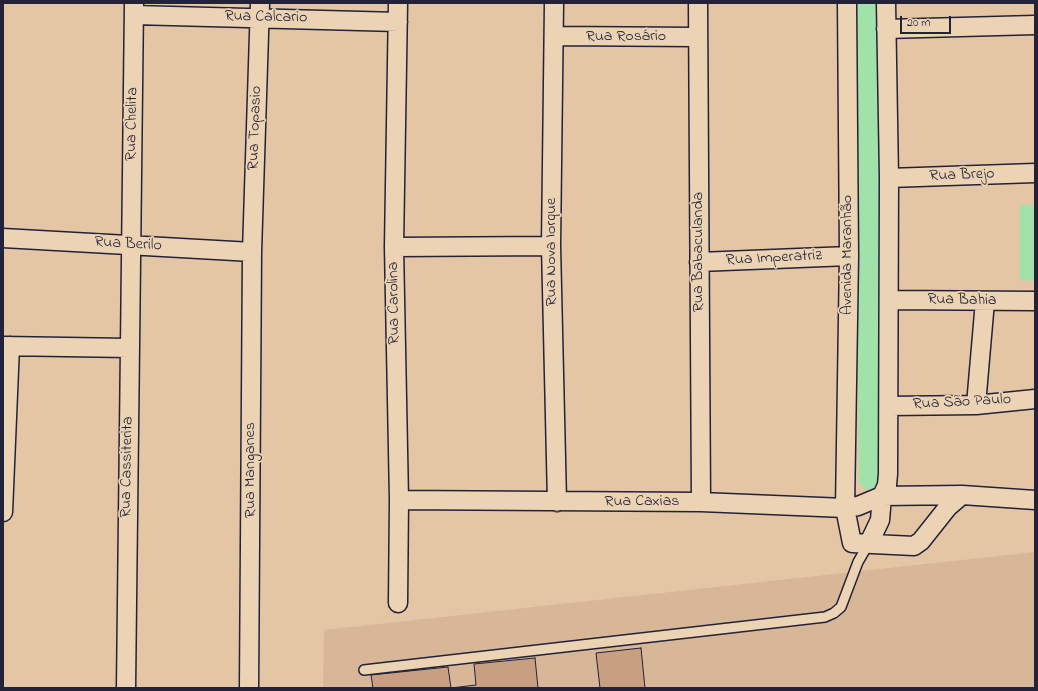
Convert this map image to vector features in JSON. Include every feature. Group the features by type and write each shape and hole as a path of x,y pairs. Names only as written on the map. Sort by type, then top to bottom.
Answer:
{"street":[{"name":"Rua Carolina","path":"398,3 394,247 399,500 398,603"},
{"name":"Rua Nova Iorque","path":"554,3 550,246 557,502"},
{"name":"Rua Babaculanda","path":"698,3 697,37 701,502"},
{"name":"Avenida Maranhão","path":"848,3 849,256 845,508 861,543"},
{"path":"861,543 880,520 882,496 887,485 888,474 889,178 886,3"},
{"name":"Rua Calcario","path":"134,9 260,10 398,22"},
{"name":"Rua Chelita","path":"132,246 134,9"},
{"name":"Rua Topasio","path":"252,252 260,10"},
{"path":"886,29 1035,25"},
{"name":"Rua Rosário","path":"554,36 697,37"},
{"name":"Rua Brejo","path":"889,178 1035,173"},
{"name":"Rua Berilo","path":"3,238 252,252"},
{"name":"Rua Cassiterita","path":"126,688 129,348 132,246"},
{"path":"394,247 550,246"},
{"name":"Rua Manganes","path":"249,688 252,252"},
{"name":"Rua Imperatriz","path":"699,262 849,256"},
{"name":"Rua Bahia","path":"889,300 1035,301"},
{"path":"976,405 985,301"},
{"path":"3,512 7,346 129,348"},
{"name":"Rua São Paulo","path":"889,406 976,405 1035,399"},
{"path":"882,496 962,495 1035,500"},
{"path":"861,543 914,546 921,542 948,507 962,495"},
{"name":"Rua Caxias","path":"399,500 701,502 845,508 858,506 882,496"}],"lane":[{"path":"858,562 861,543"},
{"path":"364,670 819,618 834,613 841,607 858,562 861,543"}],"shaded area":[{"path":"1035,552 1035,688 323,688 324,630"}],"green space":[{"path":"854,3 878,3 883,478 872,489 865,490 859,482"},
{"path":"1020,205 1035,205 1035,281 1020,280"}],"building":[{"path":"641,648 645,688 600,688 596,653"},
{"path":"535,658 538,688 451,688 476,685 474,664"},
{"path":"448,667 451,688 373,688 371,675"}]}
